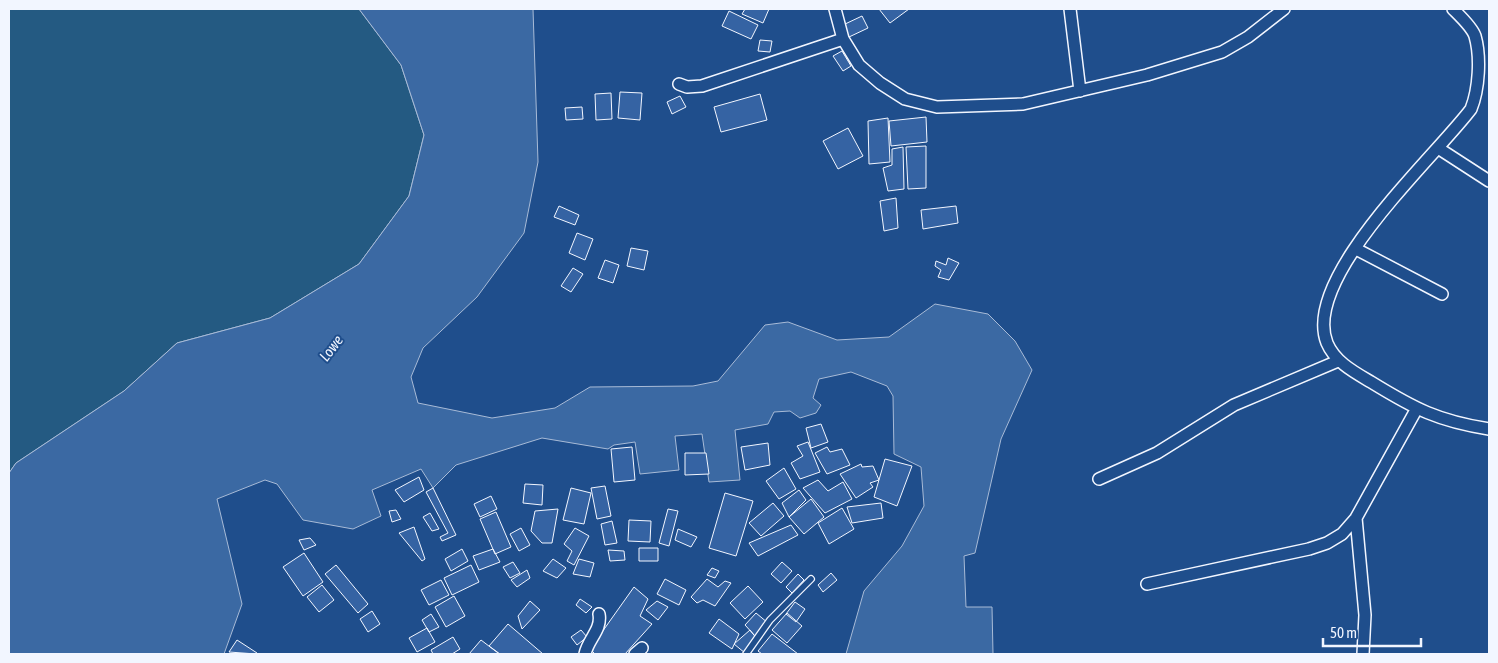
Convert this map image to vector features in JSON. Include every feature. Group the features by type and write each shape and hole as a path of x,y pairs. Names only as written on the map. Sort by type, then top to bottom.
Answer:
{"street":[{"path":"835,9 843,39 859,66 904,99 937,107 1023,104 1147,75 1222,52 1248,37 1284,9"},
{"path":"1070,9 1080,91"},
{"path":"1453,9 1474,35 1478,73 1476,96 1471,109 1386,206 1356,249 1337,278 1326,309 1324,323 1326,342 1338,361 1416,410 1442,420 1489,429"},
{"path":"679,84 687,87 702,86 843,39"},
{"path":"1438,148 1489,181"},
{"path":"1356,249 1442,294"},
{"path":"1099,479 1157,453 1234,405 1338,361"},
{"path":"1147,584 1309,550 1327,543 1342,534 1356,518 1416,410"},
{"path":"1356,518 1365,615 1363,654"},
{"path":"586,654 590,642 600,626 599,614"}],"lane":[{"path":"746,654 770,620 811,579"}],"shaded area":[{"path":"9,9 359,9 401,65 424,135 409,196 359,264 270,318 177,343 124,391 16,463 9,473"}],"water":[{"name":"Lowe","path":"359,9 533,9 538,162 524,233 477,297 423,348 411,377 418,403 492,418 555,408 590,387 693,386 718,381 765,325 788,322 837,340 889,337 935,304 988,314 1015,341 1032,370 1001,439 975,553 964,556 966,607 992,607 993,654 846,654 864,591 902,546 924,506 921,467 894,454 893,396 887,386 851,372 819,379 813,398 821,405 816,413 800,418 790,411 774,412 768,424 735,430 740,480 709,482 702,434 675,436 679,470 640,474 635,442 614,445 608,449 542,438 456,465 433,488 421,469 372,490 381,516 353,529 303,520 277,484 265,480 217,499 242,604 224,654 9,654 9,473 16,463 124,391 177,343 270,318 359,264 409,196 424,135 401,65"}],"building":[{"path":"745,9 769,9 763,23 742,14"},
{"path":"879,9 909,9 890,23"},
{"path":"729,11 758,25 751,39 722,26"},
{"path":"862,16 868,28 849,37 843,25"},
{"path":"760,40 772,41 770,52 758,51"},
{"path":"842,51 851,66 843,71 833,56"},
{"path":"620,92 642,93 640,120 618,118"},
{"path":"611,93 612,119 596,120 595,94"},
{"path":"760,94 767,120 721,132 714,107"},
{"path":"680,96 686,107 672,114 667,102"},
{"path":"582,107 583,119 566,120 565,108"},
{"path":"926,117 927,142 891,146 889,121"},
{"path":"888,118 890,162 869,164 868,121"},
{"path":"848,128 863,156 838,169 823,141"},
{"path":"926,146 926,188 908,189 906,147"},
{"path":"903,147 904,189 888,191 883,168 892,165 892,149"},
{"path":"896,198 898,228 884,231 880,201"},
{"path":"559,206 579,215 575,225 554,217"},
{"path":"956,206 958,223 923,229 921,210"},
{"path":"577,233 593,239 585,260 569,253"},
{"path":"631,248 648,251 644,270 627,266"},
{"path":"948,258 959,263 949,280 938,277 941,270 935,266 936,261 946,265"},
{"path":"605,260 619,265 613,283 598,278"},
{"path":"573,268 583,274 571,292 561,286"},
{"path":"821,424 828,442 811,448 806,428"},
{"path":"808,442 820,472 800,479 791,463 803,456 797,446"},
{"path":"768,443 770,465 745,470 741,447"},
{"path":"632,447 635,480 614,482 611,449"},
{"path":"827,447 830,452 842,449 850,465 827,474 815,453"},
{"path":"685,453 706,453 709,474 685,475"},
{"path":"885,459 912,466 897,506 874,497"},
{"path":"861,464 862,467 873,466 879,480 870,483 873,487 856,498 840,474"},
{"path":"784,468 796,489 779,499 766,481"},
{"path":"419,477 424,490 404,502 395,490"},
{"path":"818,480 828,491 843,482 852,499 825,513 803,488"},
{"path":"525,484 543,485 542,505 523,503"},
{"path":"605,486 611,516 597,519 591,488"},
{"path":"433,488 456,535 442,541 440,537 448,533 426,492"},
{"path":"571,488 591,493 584,524 563,520"},
{"path":"799,490 806,500 789,517 782,503"},
{"path":"725,493 753,501 736,556 709,548"},
{"path":"491,496 497,509 480,517 474,504"},
{"path":"811,499 824,517 804,534 789,517"},
{"path":"773,503 784,516 761,536 749,523"},
{"path":"881,503 883,518 852,523 847,507"},
{"path":"842,508 854,529 829,544 818,523"},
{"path":"558,509 552,543 542,543 531,531 535,511"},
{"path":"668,509 678,511 669,546 659,543"},
{"path":"396,510 401,519 392,522 389,511"},
{"path":"496,512 511,547 495,554 480,519"},
{"path":"430,513 439,529 432,531 423,517"},
{"path":"629,520 651,521 650,542 628,541"},
{"path":"612,521 617,543 605,545 601,524"},
{"path":"791,525 798,535 758,556 749,543"},
{"path":"414,527 425,559 422,561 399,533"},
{"path":"521,528 530,545 519,551 510,534"},
{"path":"575,528 589,536 574,565 567,561 572,551 564,544"},
{"path":"678,529 697,537 691,547 675,540"},
{"path":"310,538 316,545 304,550 299,540"},
{"path":"639,548 658,548 658,561 639,561"},
{"path":"462,549 468,561 451,571 445,559"},
{"path":"493,549 500,562 479,570 473,556"},
{"path":"608,550 624,551 625,560 610,561"},
{"path":"304,553 323,582 303,596 283,567"},
{"path":"553,559 566,568 557,578 543,571"},
{"path":"579,559 594,563 590,577 573,574"},
{"path":"513,562 520,573 510,578 503,567"},
{"path":"782,562 792,571 781,583 771,574"},
{"path":"336,565 368,604 358,613 325,574"},
{"path":"471,565 479,582 452,595 444,578"},
{"path":"712,568 719,571 715,578 707,575"},
{"path":"527,570 530,578 517,587 511,580"},
{"path":"831,573 837,580 823,592 818,585"},
{"path":"798,574 804,580 792,593 786,587"},
{"path":"665,579 686,590 679,605 657,594"},
{"path":"707,579 718,587 725,581 731,583 715,606 703,600 697,603 691,597"},
{"path":"441,580 449,595 429,605 421,590"},
{"path":"322,585 334,600 319,612 307,597"},
{"path":"748,586 763,602 745,619 730,603"},
{"path":"634,587 648,599 640,616 652,624 625,654 595,654 590,649"},
{"path":"454,596 465,616 446,627 435,607"},
{"path":"580,599 592,607 586,613 576,605"},
{"path":"530,601 540,610 522,629 518,616"},
{"path":"657,601 668,607 658,620 646,610"},
{"path":"795,602 805,609 796,622 786,614"},
{"path":"372,611 380,624 368,632 360,619"},
{"path":"756,613 768,623 756,637 745,625"},
{"path":"787,613 802,626 787,643 772,630"},
{"path":"431,614 439,627 429,632 422,620"},
{"path":"719,619 739,634 732,649 709,633"},
{"path":"508,624 543,654 500,654 489,646"},
{"path":"427,628 435,642 417,652 409,638"},
{"path":"581,630 587,637 577,645 571,637"},
{"path":"750,630 757,639 745,653 734,644"},
{"path":"772,634 798,654 762,654 758,651"},
{"path":"453,637 460,649 452,654 433,654 431,650"},
{"path":"237,640 257,653 229,652"},
{"path":"481,640 498,653 469,654"}]}
